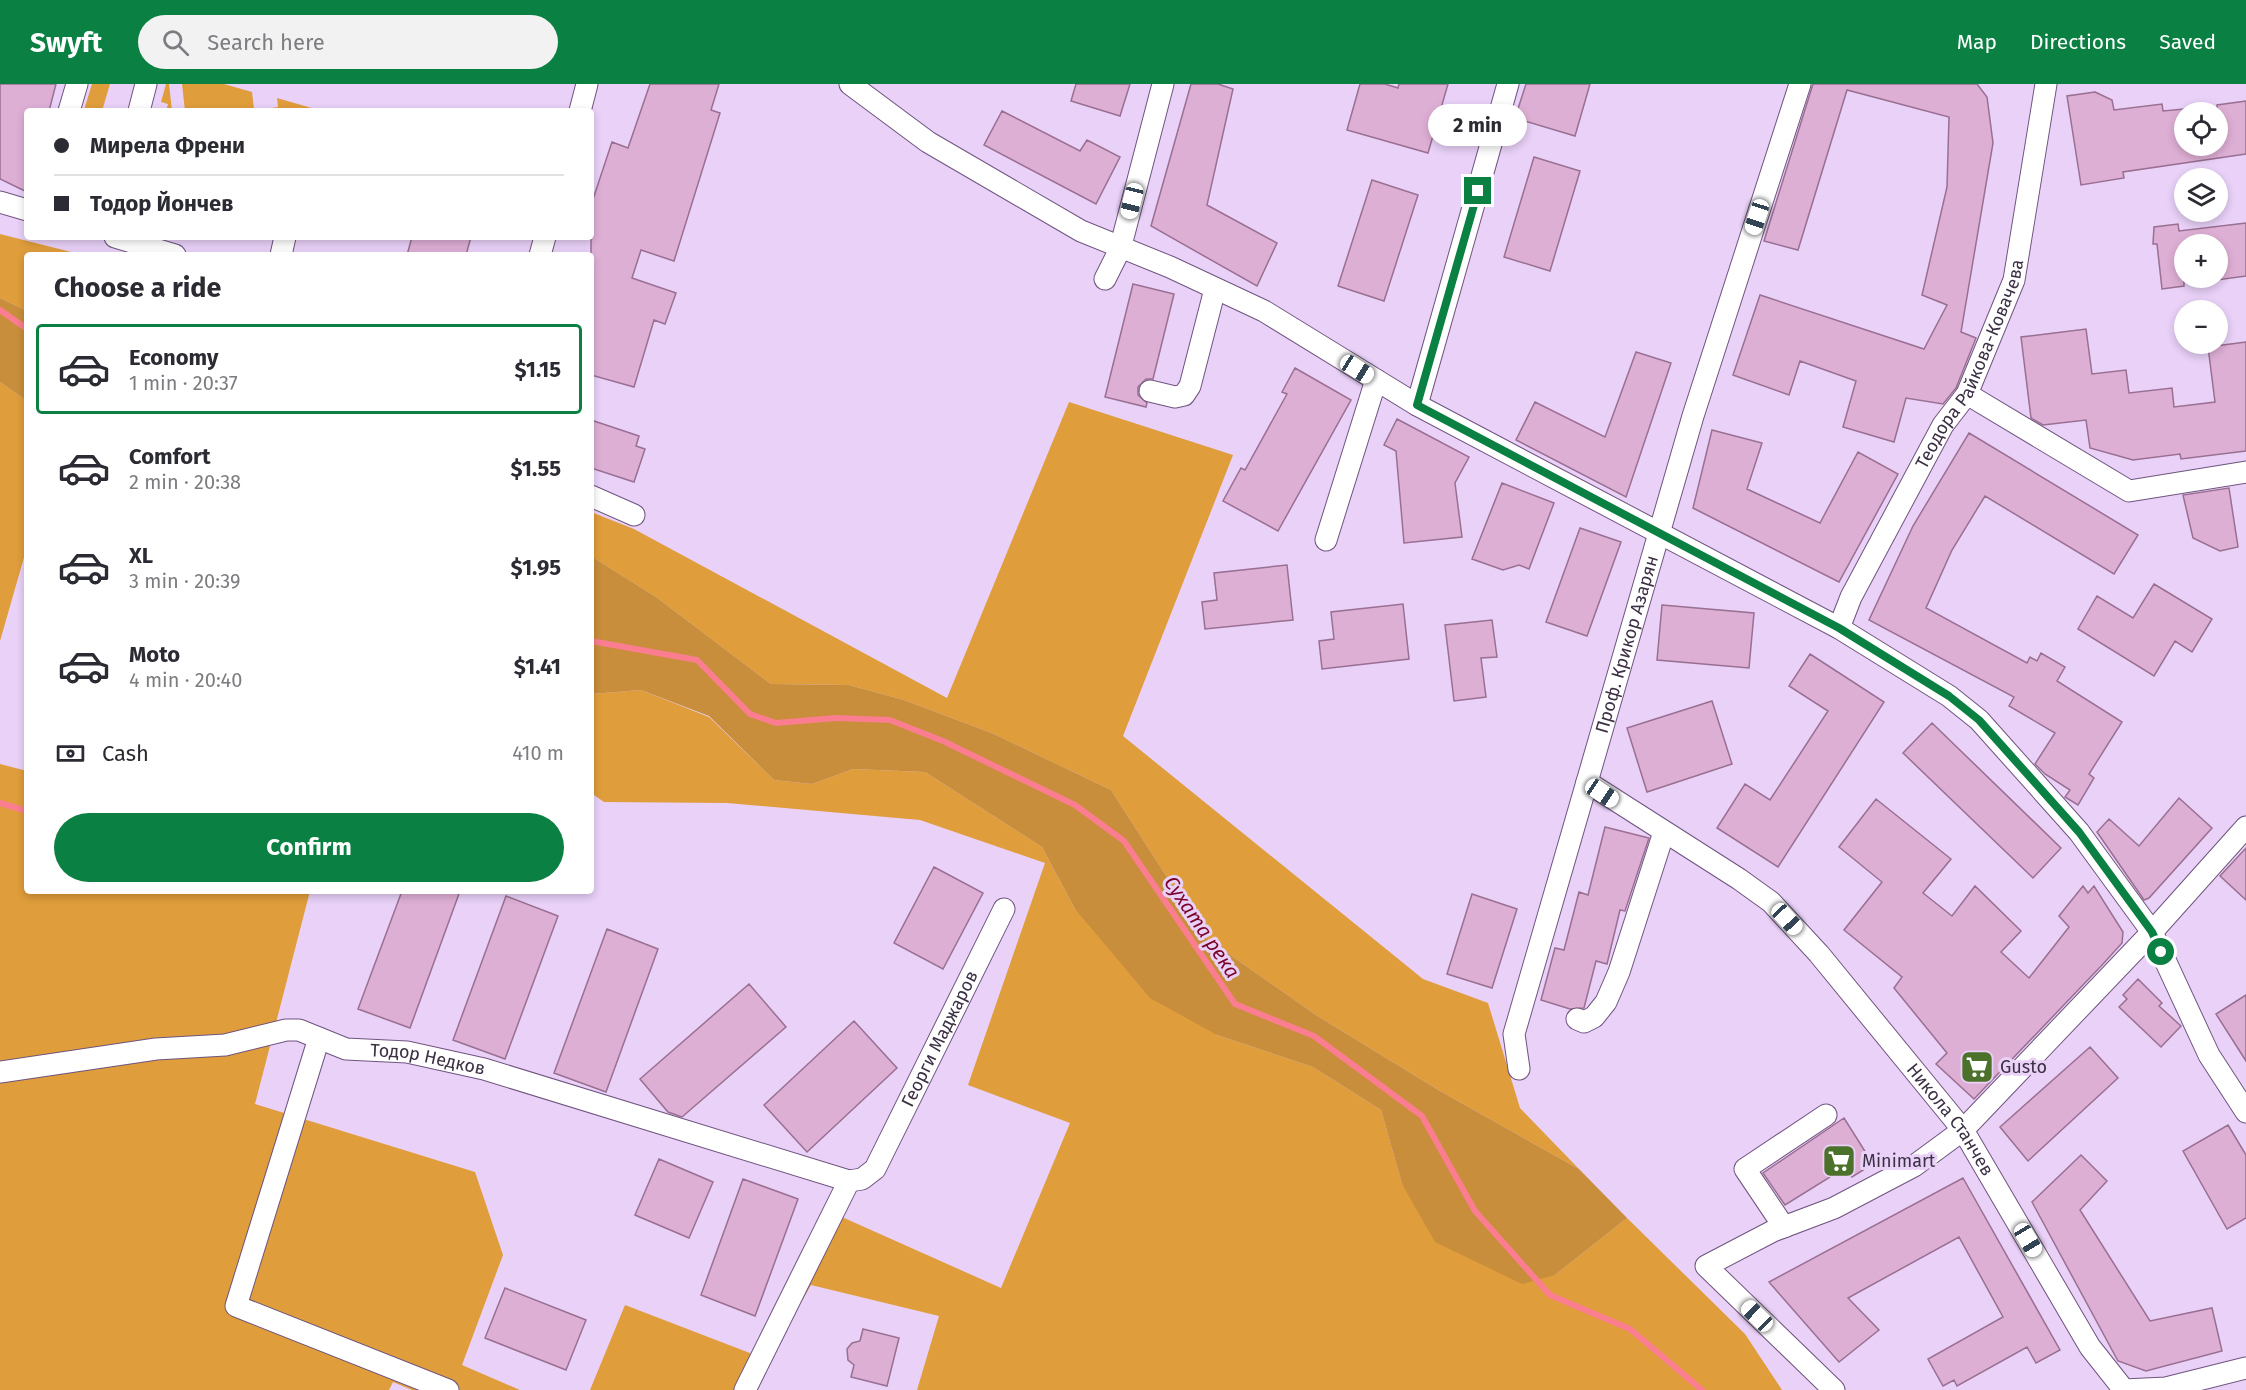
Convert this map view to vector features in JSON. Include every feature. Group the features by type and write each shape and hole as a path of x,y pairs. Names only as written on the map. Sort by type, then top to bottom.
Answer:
{"street":[{"path":"70,108 76,84"},
{"path":"140,108 146,84"},
{"path":"581,108 587,84"},
{"path":"850,84 928,142 1081,231 1120,249 1170,267 1264,311 1417,405 1839,628 1949,696 1979,720 2079,832 2152,932 2209,1055 2246,1112"},
{"path":"1105,279 1120,249 1163,84"},
{"path":"1417,405 1508,84"},
{"name":"Проф. Крикор Азарян","path":"1518,1069 1514,1034 1693,416 1800,84"},
{"name":"Теодора Райкова-Ковачева","path":"1839,628 1851,597 1942,425 1967,394 2014,280 2046,84"},
{"path":"0,202 24,209"},
{"path":"125,240 165,252"},
{"path":"1150,391 1174,397 1184,395 1190,386 1215,289"},
{"path":"1326,540 1376,380"},
{"path":"1967,394 2129,491 2246,472"},
{"path":"594,497 634,515"},
{"name":"Никола Станчев","path":"1587,782 1771,902 1819,954 1963,1130 2090,1347 2124,1390"},
{"path":"1834,1390 1706,1266 1785,1227 1834,1208 1914,1166 1963,1130 2152,932 2246,827"},
{"path":"1577,1020 1584,1022 1594,1017 1606,1002 1619,972 1664,832"},
{"name":"Георги Маджаров","path":"849,1181 862,1179 875,1169 1004,909"},
{"name":"Тодор Недков","path":"0,1072 156,1049 225,1045 286,1030 299,1030 346,1049 408,1052 484,1068 849,1181"},
{"path":"319,1038 236,1306 448,1390"},
{"path":"1785,1227 1745,1169 1826,1115"},
{"path":"745,1390 781,1322 849,1181"},
{"path":"2124,1390 2166,1388 2246,1368"}],"shaded area":[{"path":"92,84 110,84 103,108 85,108"},
{"path":"166,84 169,84 172,108 167,108 168,104 161,102"},
{"path":"182,84 224,84 252,92 254,108 185,108"},
{"path":"277,98 312,108 272,108 278,107"},
{"path":"0,234 71,252 24,252 24,310 0,298"},
{"path":"0,298 24,310 24,399 0,382"},
{"path":"0,382 24,399 24,557 0,641"},
{"path":"1069,402 1233,455 1123,736 1423,979 1488,1003 1520,1108 1579,1169 1440,1091 1316,1015 1206,938 1111,790 994,734 904,700 849,685 771,684 656,597 594,558 594,513 634,529 947,698"},
{"path":"594,558 656,597 771,684 849,685 904,700 994,734 1111,790 1206,938 1316,1015 1440,1091 1579,1169 1627,1218 1555,1275 1522,1284 1435,1242 1402,1184 1381,1110 1313,1067 1217,1035 1150,998 1075,909 1042,847 925,772 853,769 812,784 774,780 709,716 641,690 594,694"},
{"path":"641,690 709,717 774,780 812,784 853,769 925,772 1042,847 1075,909 1217,1035 1313,1067 1381,1110 1402,1184 1555,1275 1627,1218 1745,1334 1782,1390 917,1390 939,1316 811,1285 751,1390 590,1390 625,1305 755,1355 824,1209 1001,1288 1070,1123 968,1085 1045,863 920,820 727,803 604,802 594,795 594,694"},
{"path":"0,764 24,770 24,894 309,894 255,1104 475,1172 503,1255 462,1365 520,1390 412,1390 393,1382 389,1390 0,1390"}],"building":[{"path":"0,84 56,84 50,108 24,108 24,191 0,179"},
{"path":"650,84 719,84 711,110 720,113 674,261 641,250 632,278 676,293 665,324 654,320 634,387 594,376 594,252 591,252 591,240 594,240 594,196 612,142 628,148"},
{"path":"1076,84 1130,84 1120,116 1071,101"},
{"path":"1191,84 1218,84 1233,89 1207,205 1277,243 1257,286 1151,226"},
{"path":"1360,84 1385,84 1398,88 1399,84 1448,84 1428,153 1347,130"},
{"path":"1526,84 1590,84 1575,136 1515,118"},
{"path":"1813,84 1977,84 1987,97 1993,143 1961,332 1976,338 1956,388 1943,404 1906,398 1894,442 1843,427 1856,381 1800,361 1789,395 1733,375 1760,295 1924,349 1947,305 1922,295 1947,187 1949,117 1847,90 1798,250 1764,241"},
{"path":"2095,92 2112,100 2114,110 2162,104 2163,111 2174,110 2174,156 2228,156 2228,103 2246,101 2246,154 2123,172 2124,178 2081,185 2067,96"},
{"path":"1002,111 1080,151 1087,140 1120,157 1096,204 984,145"},
{"path":"1534,157 1580,171 1550,271 1504,257"},
{"path":"1372,180 1418,195 1384,301 1338,286"},
{"path":"2246,223 2246,276 2228,278 2228,234 2174,234 2174,287 2162,289 2157,244 2153,244 2154,227 2178,224 2179,231"},
{"path":"411,240 470,240 467,252 408,252"},
{"path":"1133,284 1174,294 1153,379 1146,379 1138,387 1138,395 1147,403 1146,407 1105,397"},
{"path":"2086,329 2092,374 2126,370 2129,393 2172,388 2174,407 2215,402 2209,354 2228,354 2228,344 2246,342 2246,451 2181,459 2180,454 2133,460 2090,448 2086,420 2043,425 2031,418 2021,337"},
{"path":"1636,352 1671,363 1626,497 1516,440 1535,402 1605,437"},
{"path":"1295,368 1351,400 1278,531 1223,501 1241,468 1245,470 1287,394 1282,392"},
{"path":"1397,419 1469,457 1455,483 1462,537 1404,543 1396,451 1384,445"},
{"path":"594,421 639,436 636,446 645,449 634,482 594,469"},
{"path":"1712,430 1762,443 1747,489 1820,523 1858,452 1898,474 1839,582 1693,508"},
{"path":"1969,433 2138,535 2114,574 1985,496 1952,550 1926,608 2027,663 2030,657 2037,661 2041,653 2065,667 2057,681 2122,722 2089,774 2094,778 2078,805 2065,797 2070,790 2045,774 2035,764 2055,733 2009,706 2014,697 1869,620 1913,526"},
{"path":"1502,483 1554,503 1529,569 1519,565 1503,570 1472,559"},
{"path":"2229,488 2238,547 2220,551 2193,538 2183,495"},
{"path":"1580,528 1621,542 1587,636 1546,622"},
{"path":"1287,565 1293,620 1205,629 1202,602 1217,600 1214,573"},
{"path":"2154,584 2212,619 2192,652 2175,641 2154,676 2078,629 2097,596 2133,618"},
{"path":"1403,604 1409,659 1322,669 1319,641 1334,639 1331,612"},
{"path":"1662,605 1754,613 1749,668 1657,660"},
{"path":"1492,620 1497,657 1481,658 1486,697 1454,701 1445,625"},
{"path":"1810,654 1884,702 1778,867 1717,828 1745,784 1770,800 1828,711 1789,686"},
{"path":"1712,701 1732,764 1647,792 1627,728"},
{"path":"1932,723 2061,848 2033,878 1903,753"},
{"path":"2179,798 2212,828 2149,898 2144,900 2097,832 2109,819 2139,846"},
{"path":"1876,799 1951,859 1923,893 1952,916 1975,886 2021,931 2001,952 2029,978 2069,927 2059,916 2083,886 2088,893 2094,886 2123,932 2122,943 1974,1099 1936,1064 1947,1053 1894,988 1902,977 1844,930 1882,882 1839,847"},
{"path":"1605,827 1649,838 1625,911 1620,910 1607,964 1596,961 1584,1008 1570,1009 1541,1000 1555,948 1564,950 1579,892 1588,895"},
{"path":"2246,848 2246,900 2220,876"},
{"path":"934,867 983,893 943,969 894,943"},
{"path":"401,894 459,894 410,1028 358,1009"},
{"path":"1472,894 1517,909 1492,988 1447,974"},
{"path":"506,896 558,916 505,1059 453,1040"},
{"path":"607,929 658,949 606,1092 554,1073"},
{"path":"2138,979 2162,1003 2159,1006 2181,1026 2161,1047 2119,1007 2127,999 2123,995"},
{"path":"749,984 786,1027 682,1117 668,1112 640,1079"},
{"path":"2246,995 2246,1061 2216,1014"},
{"path":"854,1021 897,1068 807,1152 764,1105"},
{"path":"2090,1047 2118,1078 2028,1161 2000,1127"},
{"path":"1844,1118 1873,1164 1852,1177 1846,1167 1785,1205 1763,1173"},
{"path":"2228,1125 2246,1155 2246,1218 2227,1229 2183,1151"},
{"path":"2081,1155 2107,1181 2080,1210 2150,1321 2212,1308 2222,1351 2146,1371 2118,1361 2032,1202"},
{"path":"659,1159 713,1182 689,1238 635,1215"},
{"path":"1963,1178 2060,1350 2036,1363 2027,1347 1957,1386 1954,1380 1943,1386 1928,1359 2003,1317 1959,1237 1848,1298 1879,1330 1839,1362 1769,1282"},
{"path":"743,1179 798,1199 755,1316 701,1295"},
{"path":"505,1288 586,1320 566,1370 485,1338"},
{"path":"863,1329 899,1338 887,1386 851,1377 854,1365 848,1360 847,1349 852,1343 860,1341"}],"waterway":[{"name":"Сухата река","path":"0,310 24,327"},
{"name":"Сухата река","path":"594,642 697,660 750,714 776,723 836,718 890,720 943,741 1075,805 1124,841 1235,1004 1314,1036 1422,1116 1475,1211 1550,1295 1630,1329 1702,1390"},
{"path":"0,803 24,810"}],"place":[{"name":"Gusto","path":"1977,1067"},
{"name":"Minimart","path":"1839,1161"}],"route":[{"path":"1478,191 1417,405 1839,628 1949,696 1979,720 2079,832 2152,932 2161,952"}]}
